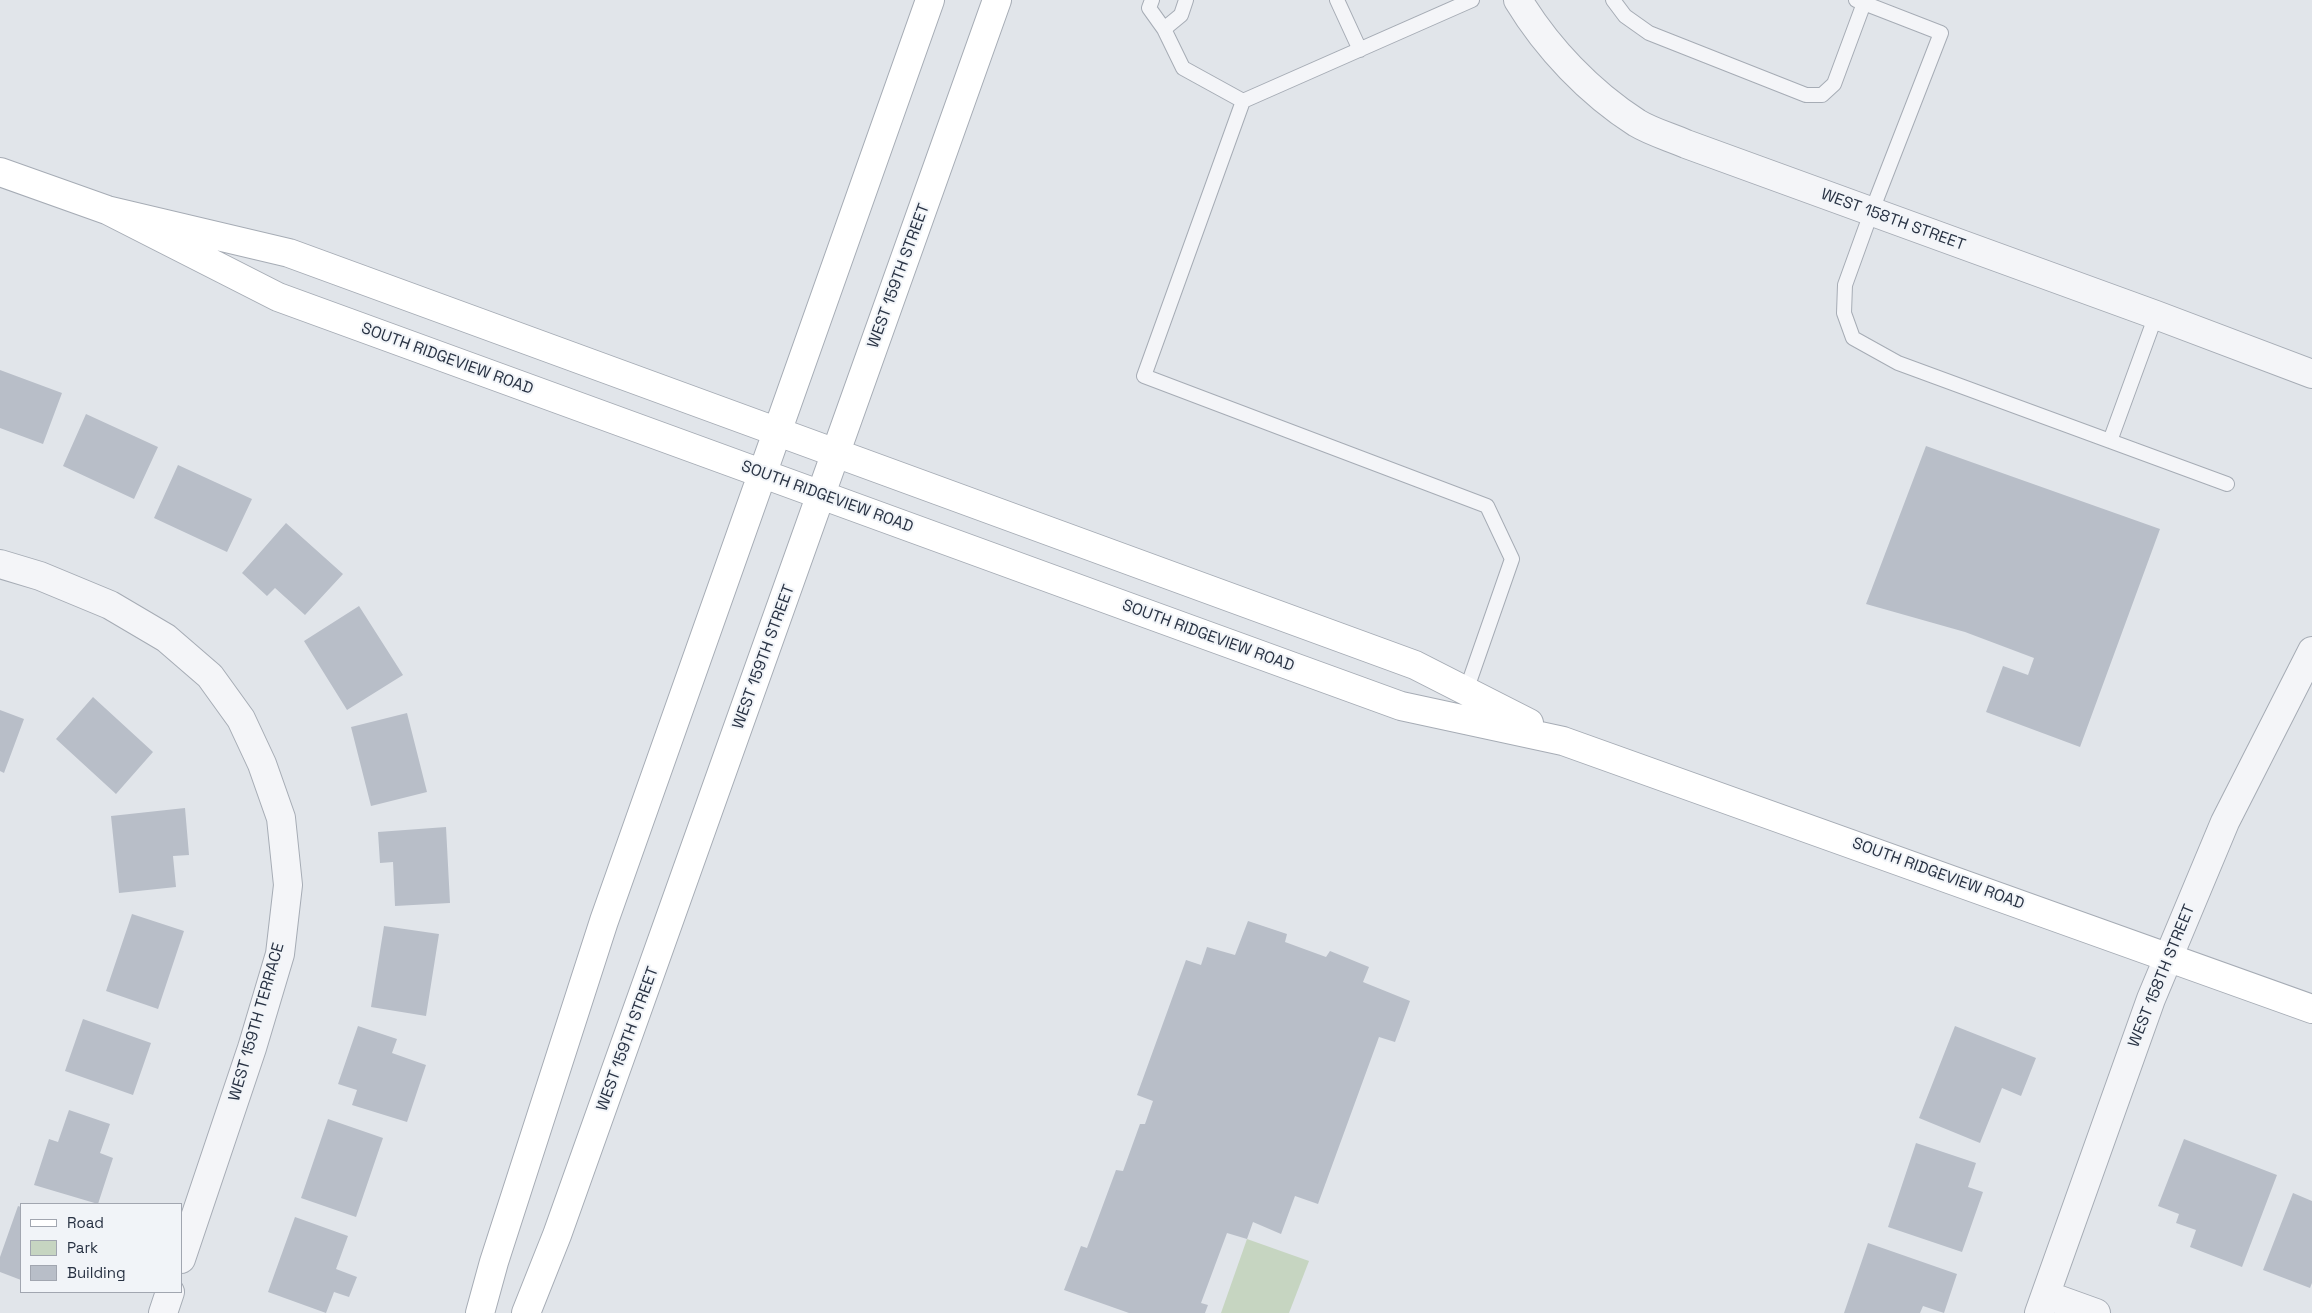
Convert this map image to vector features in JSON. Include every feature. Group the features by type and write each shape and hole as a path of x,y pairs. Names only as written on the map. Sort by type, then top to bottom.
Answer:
{"main road":[{"path":"480,1313 500,1243 604,922 930,0"},
{"name":"WEST 159TH STREET","path":"526,1313 561,1226 997,0"},
{"name":"SOUTH RIDGEVIEW ROAD","path":"0,172 107,210 289,253 1415,665 1563,741"},
{"name":"SOUTH RIDGEVIEW ROAD","path":"107,210 278,297 1401,706 1563,741 2312,1009"}],"street":[{"name":"WEST 158TH STREET","path":"1518,0 1548,42 1590,86 1638,124 1870,213 2156,315 2312,374"},
{"name":"WEST 159TH TERRACE","path":"0,564 40,576 110,605 166,638 210,676 241,719 262,764 281,818 288,885 280,954 252,1048 182,1256"},
{"name":"WEST 158TH STREET","path":"2042,1304 2151,999 2225,822 2312,651"},
{"path":"163,1313 170,1293"},
{"path":"2042,1304 2096,1313"}],"lane":[{"path":"1152,0 1149,8 1164,29 1183,68 1243,101"},
{"path":"1164,29 1181,15 1186,0"},
{"path":"1337,0 1360,50"},
{"path":"1466,691 1512,559 1487,506 1144,376 1243,101 1472,0"},
{"path":"1613,0 1625,16 1649,33 1806,95 1822,95 1834,84 1860,2 1941,33 1870,213 1845,285 1844,313 1854,338 1898,363 2227,484"},
{"path":"2110,441 2156,315"}],"green space":[{"path":"1247,1239 1309,1261 1289,1313 1221,1313"}],"building":[{"path":"0,370 62,393 43,444 0,428"},
{"path":"86,414 158,447 134,499 63,466"},
{"path":"1926,446 2160,529 2080,747 1986,712 2003,666 2028,675 2034,658 1965,632 1866,604"},
{"path":"178,465 252,499 227,552 154,518"},
{"path":"286,523 343,574 305,615 275,588 267,596 242,573"},
{"path":"359,606 403,675 347,710 304,641"},
{"path":"93,697 153,752 116,794 56,739"},
{"path":"0,710 24,719 4,773 0,771"},
{"path":"407,713 427,792 371,806 351,727"},
{"path":"185,808 189,855 173,856 176,887 119,893 111,816"},
{"path":"446,827 450,903 395,906 393,862 380,863 378,832"},
{"path":"132,914 184,931 158,1009 106,991"},
{"path":"1248,921 1287,934 1285,942 1326,957 1330,951 1369,967 1363,982 1410,1001 1395,1042 1379,1037 1318,1204 1295,1196 1281,1234 1253,1222 1247,1239 1227,1233 1201,1303 1208,1305 1205,1313 1129,1313 1064,1290 1081,1246 1087,1248 1116,1170 1123,1171 1140,1124 1145,1124 1153,1101 1137,1095 1186,960 1201,965 1207,947 1235,955"},
{"path":"384,926 439,934 426,1016 371,1007"},
{"path":"83,1019 151,1043 133,1095 65,1071"},
{"path":"358,1026 397,1039 392,1053 426,1065 407,1122 352,1105 357,1090 338,1084"},
{"path":"1955,1026 2036,1058 2021,1096 2002,1088 1980,1143 1919,1118"},
{"path":"69,1110 110,1124 100,1153 113,1158 98,1203 34,1185 49,1139 58,1142"},
{"path":"328,1119 383,1138 356,1217 301,1198"},
{"path":"2184,1139 2277,1175 2242,1267 2190,1247 2196,1230 2176,1223 2179,1214 2158,1206"},
{"path":"1916,1143 1976,1163 1968,1187 1983,1192 1962,1252 1888,1227"},
{"path":"2293,1193 2312,1201 2312,1283 2310,1288 2263,1270"},
{"path":"18,1206 20,1207 20,1280 0,1272 0,1257"},
{"path":"295,1217 348,1236 336,1269 357,1277 349,1297 334,1292 326,1313 268,1292"},
{"path":"1868,1243 1957,1274 1944,1313 1923,1306 1920,1313 1844,1313"}]}
